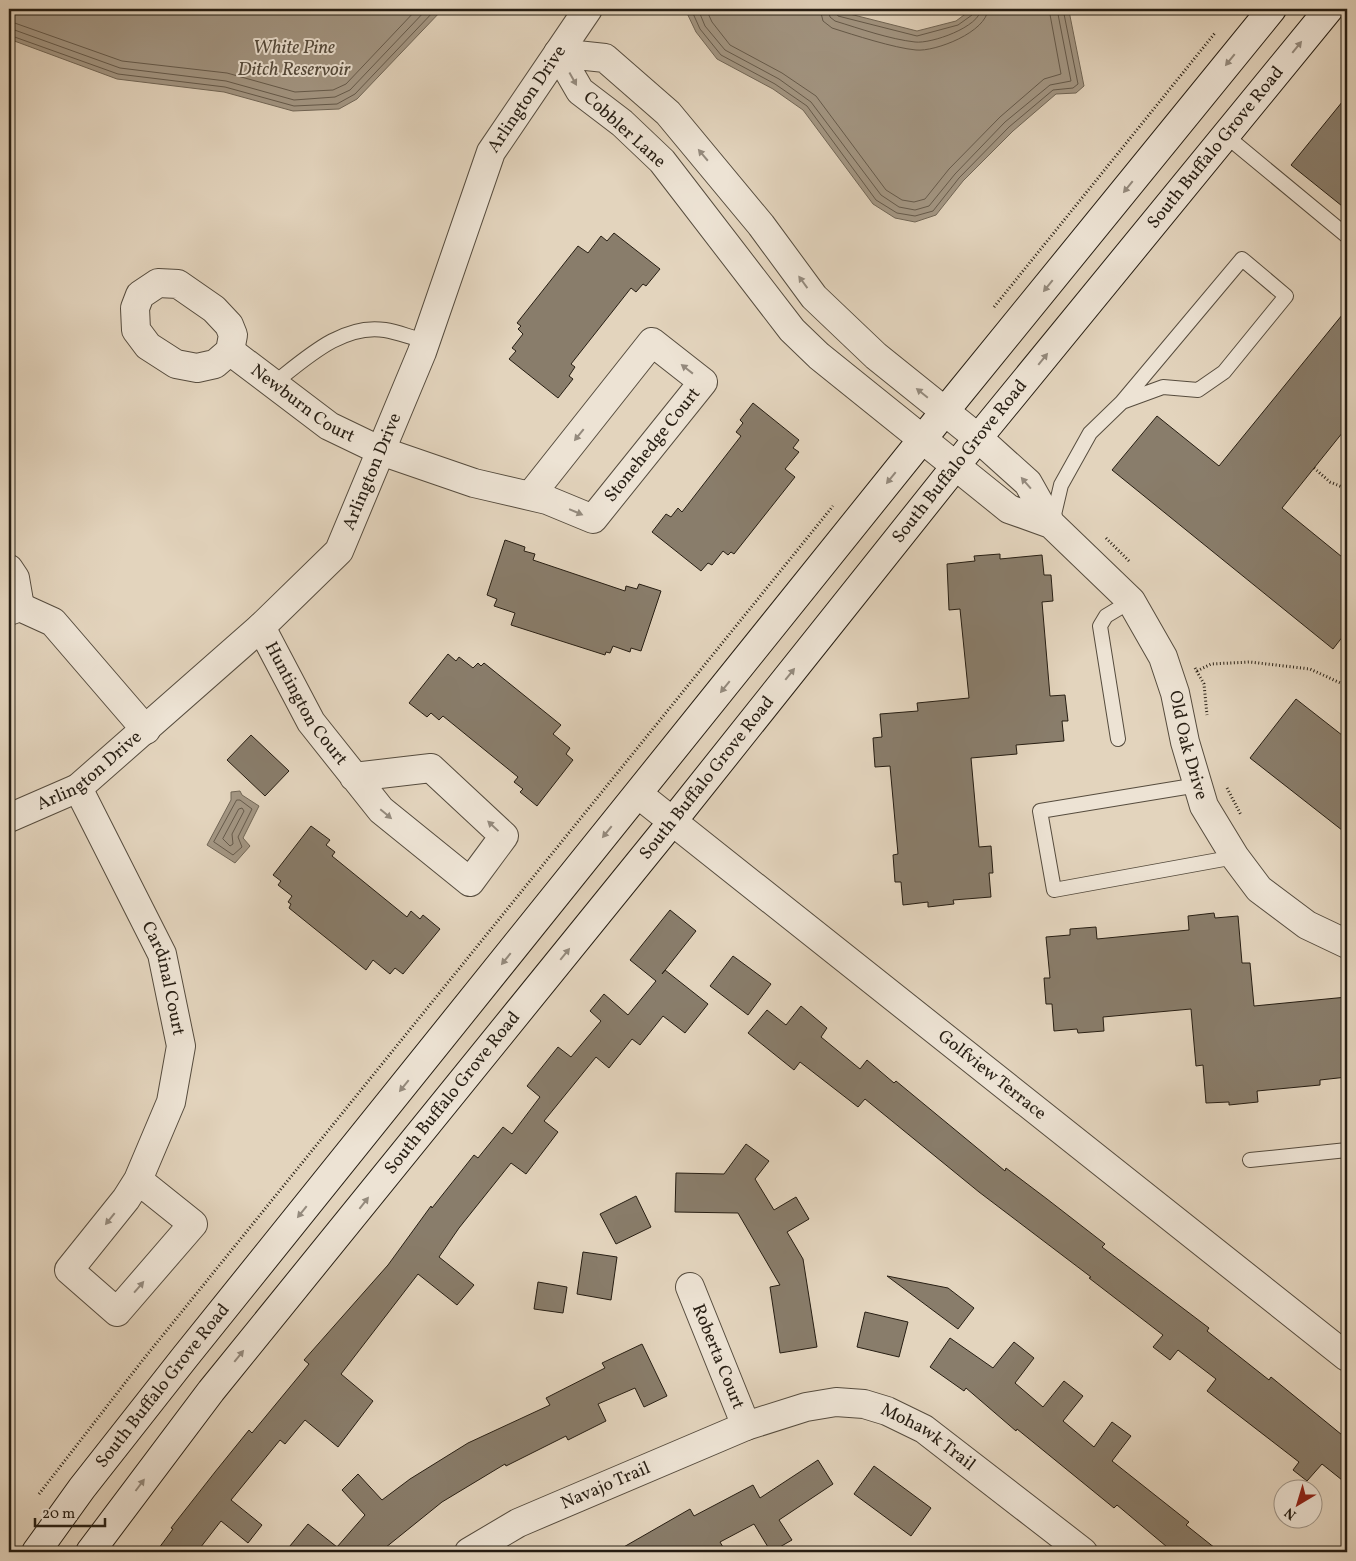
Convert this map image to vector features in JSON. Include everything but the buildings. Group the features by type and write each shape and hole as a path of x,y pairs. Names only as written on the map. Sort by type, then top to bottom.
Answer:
{"street":[{"name":"Arlington Drive","path":"9,818 78,788 261,627 339,551 426,342 491,152 588,9"},
{"name":"South Buffalo Grove Road","path":"36,1552 185,1357 638,794 961,424 1225,135 1328,9"},
{"name":"South Buffalo Grove Road","path":"90,1552 211,1391 672,822 937,453 961,424 1267,10"},
{"path":"558,53 605,58 668,113 761,225 814,297 876,356 961,424"},
{"name":"Cobbler Lane","path":"558,53 580,92 622,123 662,161 792,330 819,356 937,453"},
{"name":"Stonehedge Court","path":"381,451 474,483 547,500 593,519 703,382 652,342 530,496"},
{"name":"Newburn Court","path":"230,351 329,426 381,451"},
{"name":"Old Oak Drive","path":"961,424 1028,483 1052,524 1131,601 1163,657 1175,693 1185,742 1204,806 1235,857 1259,889 1308,925 1347,944"},
{"name":"Old Oak Drive","path":"937,453 1008,509 1052,524"},
{"path":"9,569 15,578 14,609 53,622 146,730"},
{"name":"Huntington Court","path":"261,627 311,722 354,777 381,810 470,882 504,836 431,768 354,777"},
{"name":"Cardinal Court","path":"78,788 162,954 181,1046 171,1102 138,1180 69,1270 117,1312 193,1224 138,1180"},
{"name":"Golfview Terrace","path":"638,794 1347,1357"},
{"name":"Roberta Court","path":"690,1287 746,1426"},
{"name":"Mohawk Trail","path":"746,1426 806,1407 836,1402 864,1404 887,1411 924,1429 1083,1552"},
{"name":"Navajo Trail","path":"469,1552 518,1523 746,1426"}],"lane":[{"path":"1225,135 1347,236"},
{"path":"1052,524 1061,485 1090,433 1122,402 1242,259 1286,296 1224,372 1198,390 1163,387 1122,402"},
{"path":"273,384 309,356 339,338 360,330 384,330 426,342"},
{"path":"1118,739 1100,626 1106,616 1131,601"},
{"path":"1198,785 1040,812 1054,890 1235,857"},
{"path":"1250,1160 1347,1150"}],"path":[{"path":"992,310 1215,33"},
{"path":"1314,468 1330,482 1347,490"},
{"path":"40,1494 142,1361 837,501"},
{"path":"1197,671 1211,664 1250,662 1310,669 1347,686"}],"water":[{"name":"White Pine Ditch Reservoir","path":"9,9 443,9 357,99 339,109 293,111 224,92 117,79 9,39"},
{"path":"685,9 830,9 917,31 956,21 972,9 1066,9 1069,11 1084,86 1076,93 1056,94 1013,131 963,181 936,215 915,222 895,218 873,204 803,110 773,89 717,59 696,32"},
{"path":"240,791 242,795 259,806 243,838 250,846 235,863 207,845 231,800 231,792"}]}
